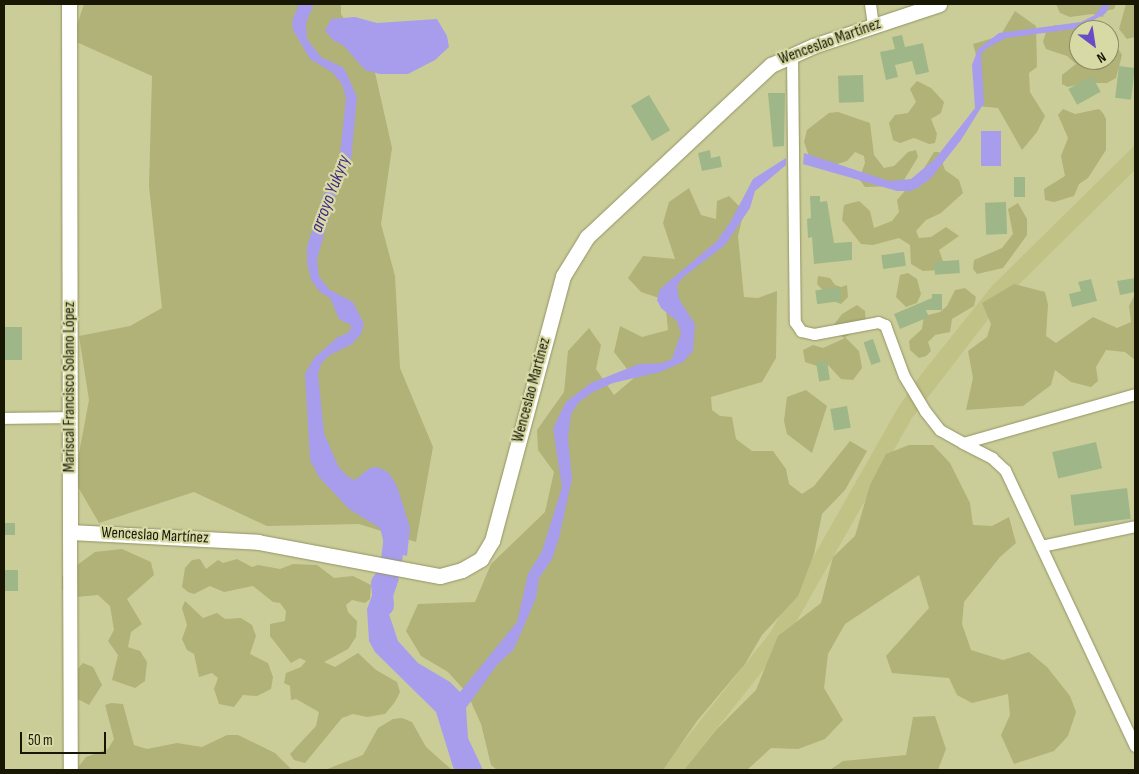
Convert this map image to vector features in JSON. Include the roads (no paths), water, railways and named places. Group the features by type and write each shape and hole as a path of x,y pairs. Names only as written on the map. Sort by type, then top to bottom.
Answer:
{"main road":[{"name":"Mariscal Francisco Solano López","path":"69,4 70,532"},
{"name":"Wenceslao Martínez","path":"70,532 258,542 359,559 440,576 462,570 481,559 492,541 563,276 587,237 771,64 939,4"}],"street":[{"path":"870,4 873,26"},
{"path":"792,55 795,322 802,331 814,334 872,323 885,325 904,376 925,411 940,430 992,458 1005,470 1135,746"},
{"path":"962,443 1135,394"},
{"path":"4,418 70,417"},
{"path":"1041,546 1135,526"},
{"name":"Mariscal Francisco Solano López","path":"70,532 71,770"}],"water":[{"path":"299,4 314,4 306,23 307,39 321,57 344,68 357,97 351,160 335,196 317,259 319,277 330,290 353,302 364,324 361,334 352,344 328,356 321,364 318,374 324,433 338,466 347,476 355,480 370,468 377,467 388,472 397,486 410,528 407,556 386,551 380,528 349,509 319,477 310,460 305,374 314,358 338,337 348,333 352,326 339,319 330,298 320,292 311,280 307,263 307,247 322,198 339,163 346,98 342,84 332,72 310,59 293,30 292,21"},
{"path":"1103,4 1110,4 1106,13 1094,20 1085,20 1095,15"},
{"path":"355,17 377,23 437,19 447,36 449,47 435,60 408,74 380,74 365,70 343,45 334,41 325,31 331,19"},
{"path":"1069,24 1069,29 1006,38 987,48 981,54 984,103 961,140 931,178 919,187 911,191 897,191 803,164 804,153 889,181 911,179 935,159 975,108 972,65 978,49 999,33"},
{"path":"981,131 1001,131 1001,166 981,166"},
{"path":"786,158 786,165 755,191 750,208 725,245 682,278 677,286 679,299 695,324 693,351 683,362 660,372 613,383 593,392 579,402 571,414 568,438 572,479 559,538 552,559 539,578 536,598 514,649 497,665 466,708 468,738 483,770 454,770 436,712 375,652 369,641 367,609 379,577 399,579 388,611 398,641 418,663 450,682 460,692 517,622 528,574 542,551 562,487 553,428 566,402 591,383 639,364 662,363 672,359 681,333 677,321 661,308 657,300 660,289 717,241 731,221 753,179"}],"waterway":[{"name":"arroyo Yukyry","path":"383,605 381,583 390,570 395,525"}]}
